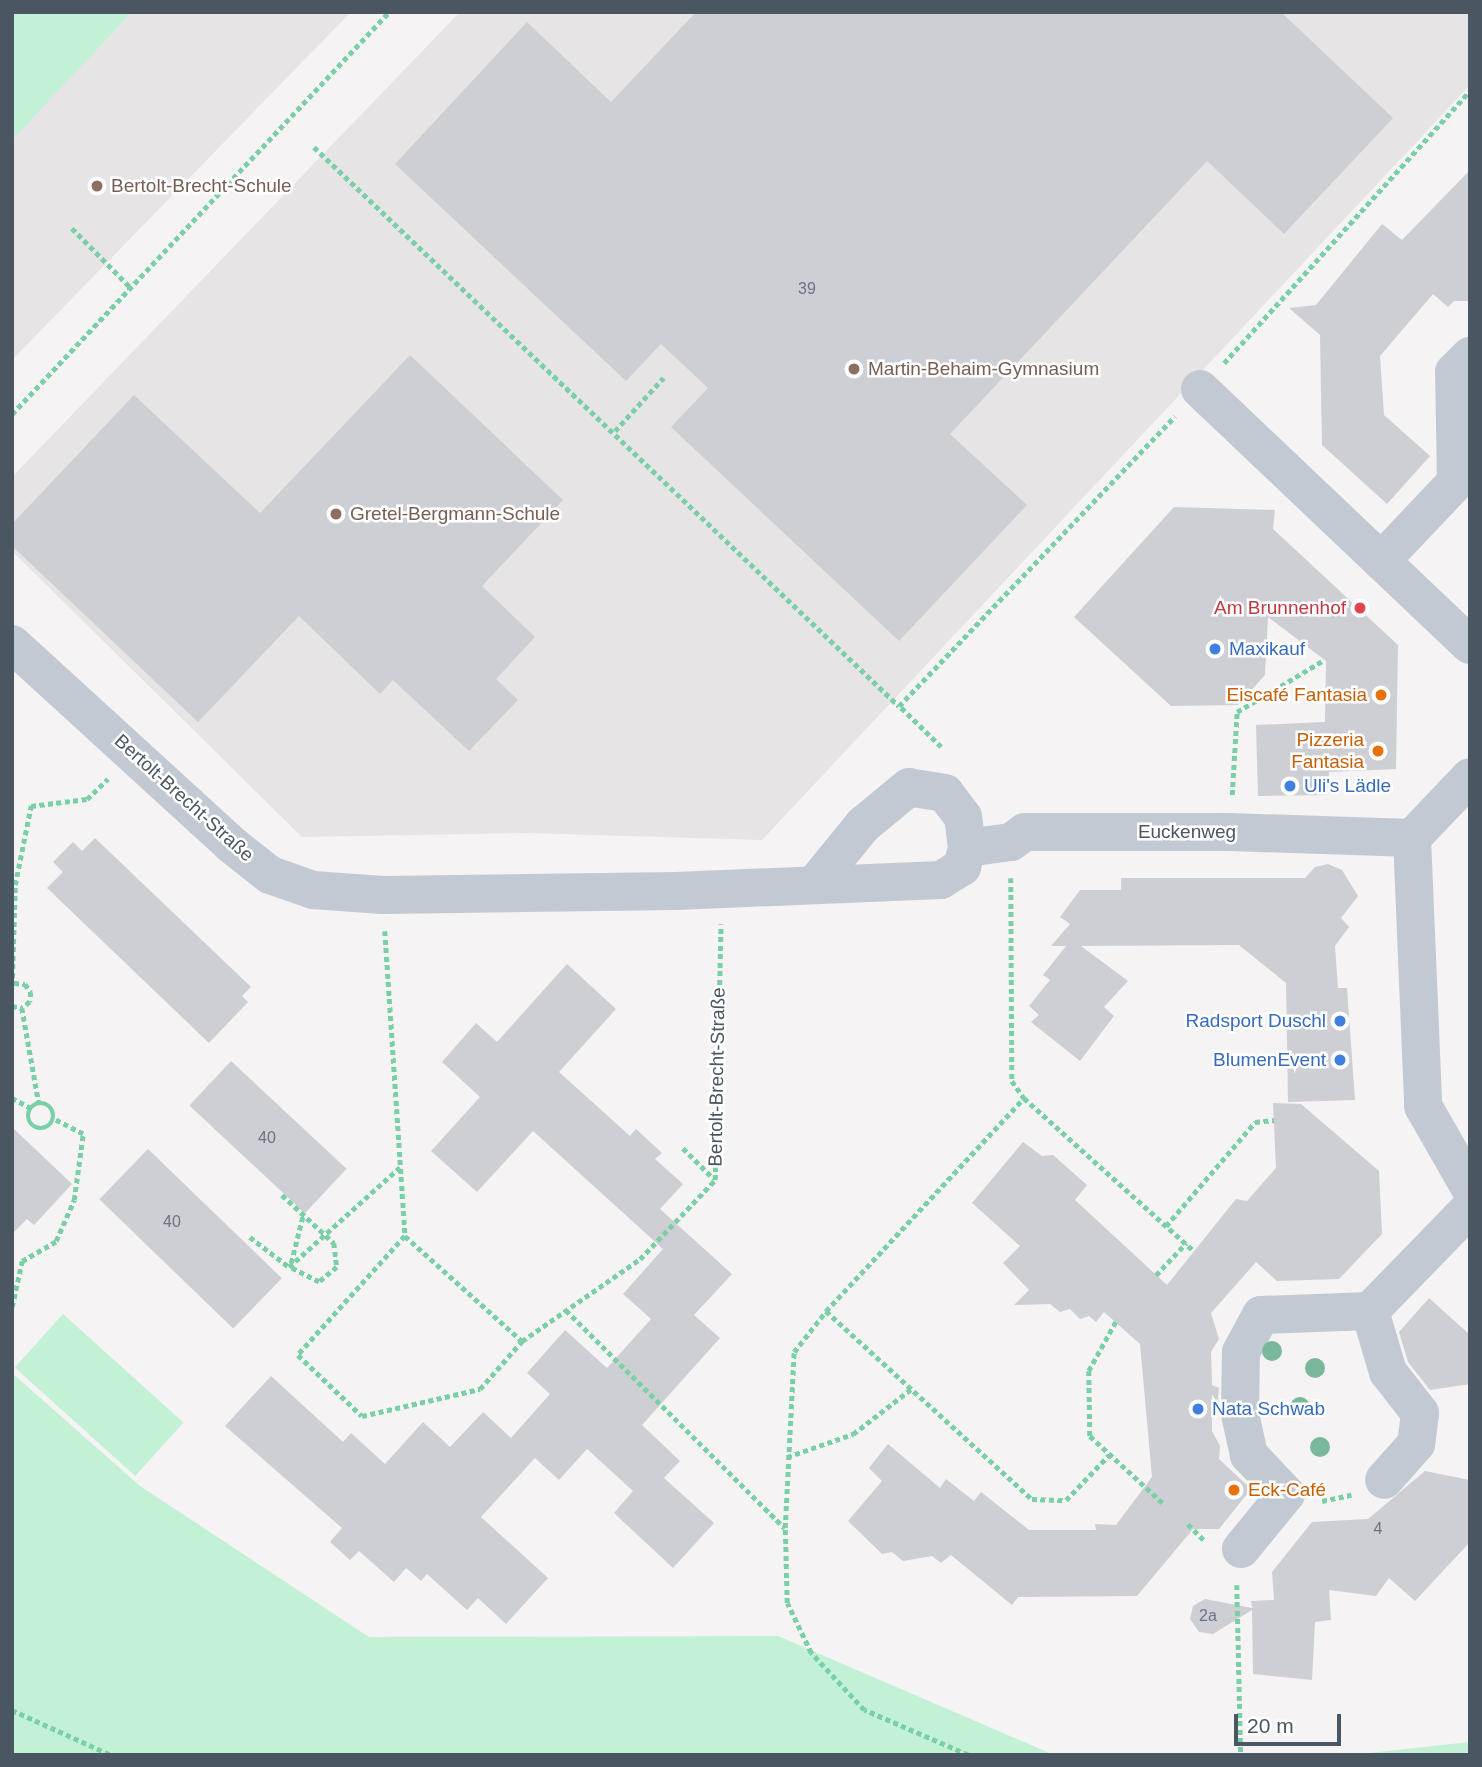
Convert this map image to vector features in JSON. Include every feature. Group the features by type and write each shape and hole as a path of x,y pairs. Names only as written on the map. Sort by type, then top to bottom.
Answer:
{"street":[{"path":"1381,561 1456,482 1454,372 1470,356"},
{"path":"1200,389 1470,645"},
{"name":"Bertolt-Brecht-Straße","path":"12,644 270,876 313,890 383,895 722,889 941,880 962,867 967,848"},
{"path":"1470,777 1412,838 1423,1106 1470,1188"},
{"path":"814,885 863,825 909,787 945,793 963,817 967,848"},
{"name":"Euckenweg","path":"967,848 1011,842 1025,832 1229,832 1412,838"},
{"path":"1241,1549 1286,1494 1249,1455 1240,1413 1241,1352 1261,1315 1370,1311 1470,1208"},
{"path":"1370,1311 1388,1372 1420,1413 1416,1444 1384,1480"}],"path":[{"path":"12,414 389,12"},
{"path":"899,706 1200,389 1470,91"},
{"path":"314,147 615,431 941,747"},
{"path":"72,228 131,288"},
{"path":"615,431 663,378"},
{"path":"1229,832 1237,712 1324,660"},
{"path":"12,1006 22,1008 30,1002 31,992 24,984 13,984 15,885 31,806 87,799 133,753"},
{"path":"1011,842 1012,1081 1024,1098 1194,1251"},
{"name":"Bertolt-Brecht-Straße","path":"405,1236 298,1355 362,1416 480,1389 522,1341 640,1259 715,1180 722,889"},
{"path":"383,895 405,1236 522,1341"},
{"path":"22,1008 39,1103"},
{"path":"12,1098 31,1108"},
{"path":"968,1755 864,1710 811,1653 787,1603 785,1528 794,1352 826,1311 1024,1098"},
{"path":"12,1307 22,1261 56,1241 74,1200 83,1133 53,1119 49,1105 39,1103 31,1108 29,1118 34,1127 44,1129 53,1119"},
{"path":"1166,1226 1255,1122 1273,1120"},
{"path":"683,1148 715,1180"},
{"path":"289,1268 400,1166"},
{"path":"250,1237 289,1268 319,1282 337,1267 334,1243 282,1195"},
{"path":"289,1268 303,1215"},
{"path":"1156,1275 1186,1243"},
{"path":"566,1310 785,1528"},
{"path":"826,1311 1032,1499 1066,1500 1109,1455"},
{"path":"1116,1322 1089,1371 1090,1436 1165,1504"},
{"path":"787,1457 853,1434 911,1389"},
{"path":"1286,1494 1327,1502 1384,1480"},
{"path":"1241,1549 1241,1755"},
{"path":"12,1710 111,1755"}],"shaded area":[{"name":"Bertolt-Brecht-Schule","path":"12,12 351,12 12,360"},
{"name":"Martin-Behaim-Gymnasium","path":"460,12 1470,12 1470,85 762,840 528,833 302,837 12,551 12,477"}],"green space":[{"path":"12,12 132,12 12,140"},
{"path":"63,1314 183,1422 135,1476 15,1368"},
{"path":"12,1373 140,1486 369,1637 778,1636 1054,1755 12,1755"},
{"path":"1470,1742 1470,1755 1351,1755"}],"building":[{"path":"696,12 1281,12 1393,118 1284,234 1207,161 950,434 1027,505 899,641 671,427 708,388 661,344 626,381 395,164 527,22 611,102"},
{"path":"1470,170 1470,301 1454,301 1448,307 1433,294 1380,356 1384,415 1430,456 1387,504 1322,445 1320,335 1289,308 1316,305 1382,224 1402,240"},
{"path":"410,355 563,500 482,586 535,637 496,679 518,700 469,751 393,680 380,694 299,616 198,722 12,546 12,524 134,395 260,513"},
{"path":"1174,507 1275,510 1273,529 1398,645 1396,769 1329,772 1327,795 1258,796 1256,725 1325,722 1326,661 1268,617 1265,675 1238,705 1171,706 1074,617"},
{"path":"95,838 251,987 242,996 248,1002 209,1043 47,888 63,872 53,862 73,842 82,851"},
{"path":"1328,864 1342,870 1358,896 1341,918 1349,927 1335,946 1338,988 1347,988 1355,1100 1288,1102 1286,983 1239,945 1081,946 1128,981 1104,1007 1114,1016 1080,1061 1031,1022 1039,1015 1029,1006 1050,980 1043,975 1066,946 1051,946 1070,924 1060,917 1080,890 1121,890 1121,878 1305,878 1315,867"},
{"path":"567,964 616,1009 559,1072 630,1136 636,1129 662,1153 655,1159 683,1184 660,1209 732,1274 694,1315 720,1338 642,1425 680,1461 664,1478 714,1523 673,1568 614,1513 633,1491 587,1449 559,1480 535,1458 481,1517 548,1578 506,1624 478,1598 467,1610 427,1574 421,1581 406,1568 394,1582 359,1551 350,1560 330,1542 342,1528 225,1426 271,1376 343,1442 351,1433 385,1464 423,1422 450,1447 483,1412 511,1438 550,1394 527,1373 565,1330 607,1368 651,1319 623,1294 663,1249 533,1131 477,1192 431,1151 480,1097 442,1062 476,1023 497,1042"},
{"path":"231,1061 347,1169 305,1213 189,1106"},
{"path":"1273,1103 1301,1104 1379,1171 1382,1234 1339,1279 1277,1281 1256,1262 1211,1313 1219,1339 1211,1352 1212,1385 1219,1388 1218,1400 1212,1403 1212,1431 1220,1446 1219,1459 1251,1489 1219,1529 1193,1529 1137,1596 1018,1597 1012,1605 951,1555 941,1563 932,1556 903,1561 892,1552 882,1554 848,1521 882,1481 869,1468 888,1444 940,1488 946,1479 974,1501 981,1492 1029,1530 1096,1530 1095,1524 1116,1525 1152,1477 1140,1344 1104,1312 1096,1322 1089,1316 1080,1319 1070,1309 1060,1312 1050,1304 1014,1305 1029,1290 1003,1263 1020,1246 972,1203 1023,1142 1042,1156 1053,1155 1087,1185 1075,1200 1167,1285 1236,1199 1247,1201 1276,1168"},
{"path":"12,1127 72,1184 34,1225 27,1219 12,1234"},
{"path":"148,1149 282,1278 233,1329 99,1199"},
{"path":"1429,1298 1470,1335 1470,1384 1430,1390 1408,1362 1399,1332"},
{"path":"1425,1471 1470,1480 1470,1542 1415,1601 1389,1578 1376,1596 1329,1590 1331,1620 1315,1622 1312,1680 1253,1674 1252,1610 1213,1634 1199,1632 1190,1619 1193,1606 1205,1599 1252,1608 1251,1601 1274,1600 1272,1572 1312,1522 1368,1519"}],"place":[{"name":"Bertolt-Brecht-Schule","path":"97,186"},
{"name":"Martin-Behaim-Gymnasium","path":"854,369"},
{"name":"Gretel-Bergmann-Schule","path":"336,514"},
{"name":"Am Brunnenhof","path":"1360,608"},
{"name":"Maxikauf","path":"1215,649"},
{"name":"Eiscafé Fantasia","path":"1381,695"},
{"name":"Pizzeria Fantasia","path":"1378,751"},
{"name":"Uli's Lädle","path":"1290,786"},
{"name":"Radsport Duschl","path":"1340,1021"},
{"name":"BlumenEvent","path":"1340,1060"},
{"name":"Nata Schwab","path":"1198,1409"},
{"name":"Eck-Café","path":"1234,1490"}]}
